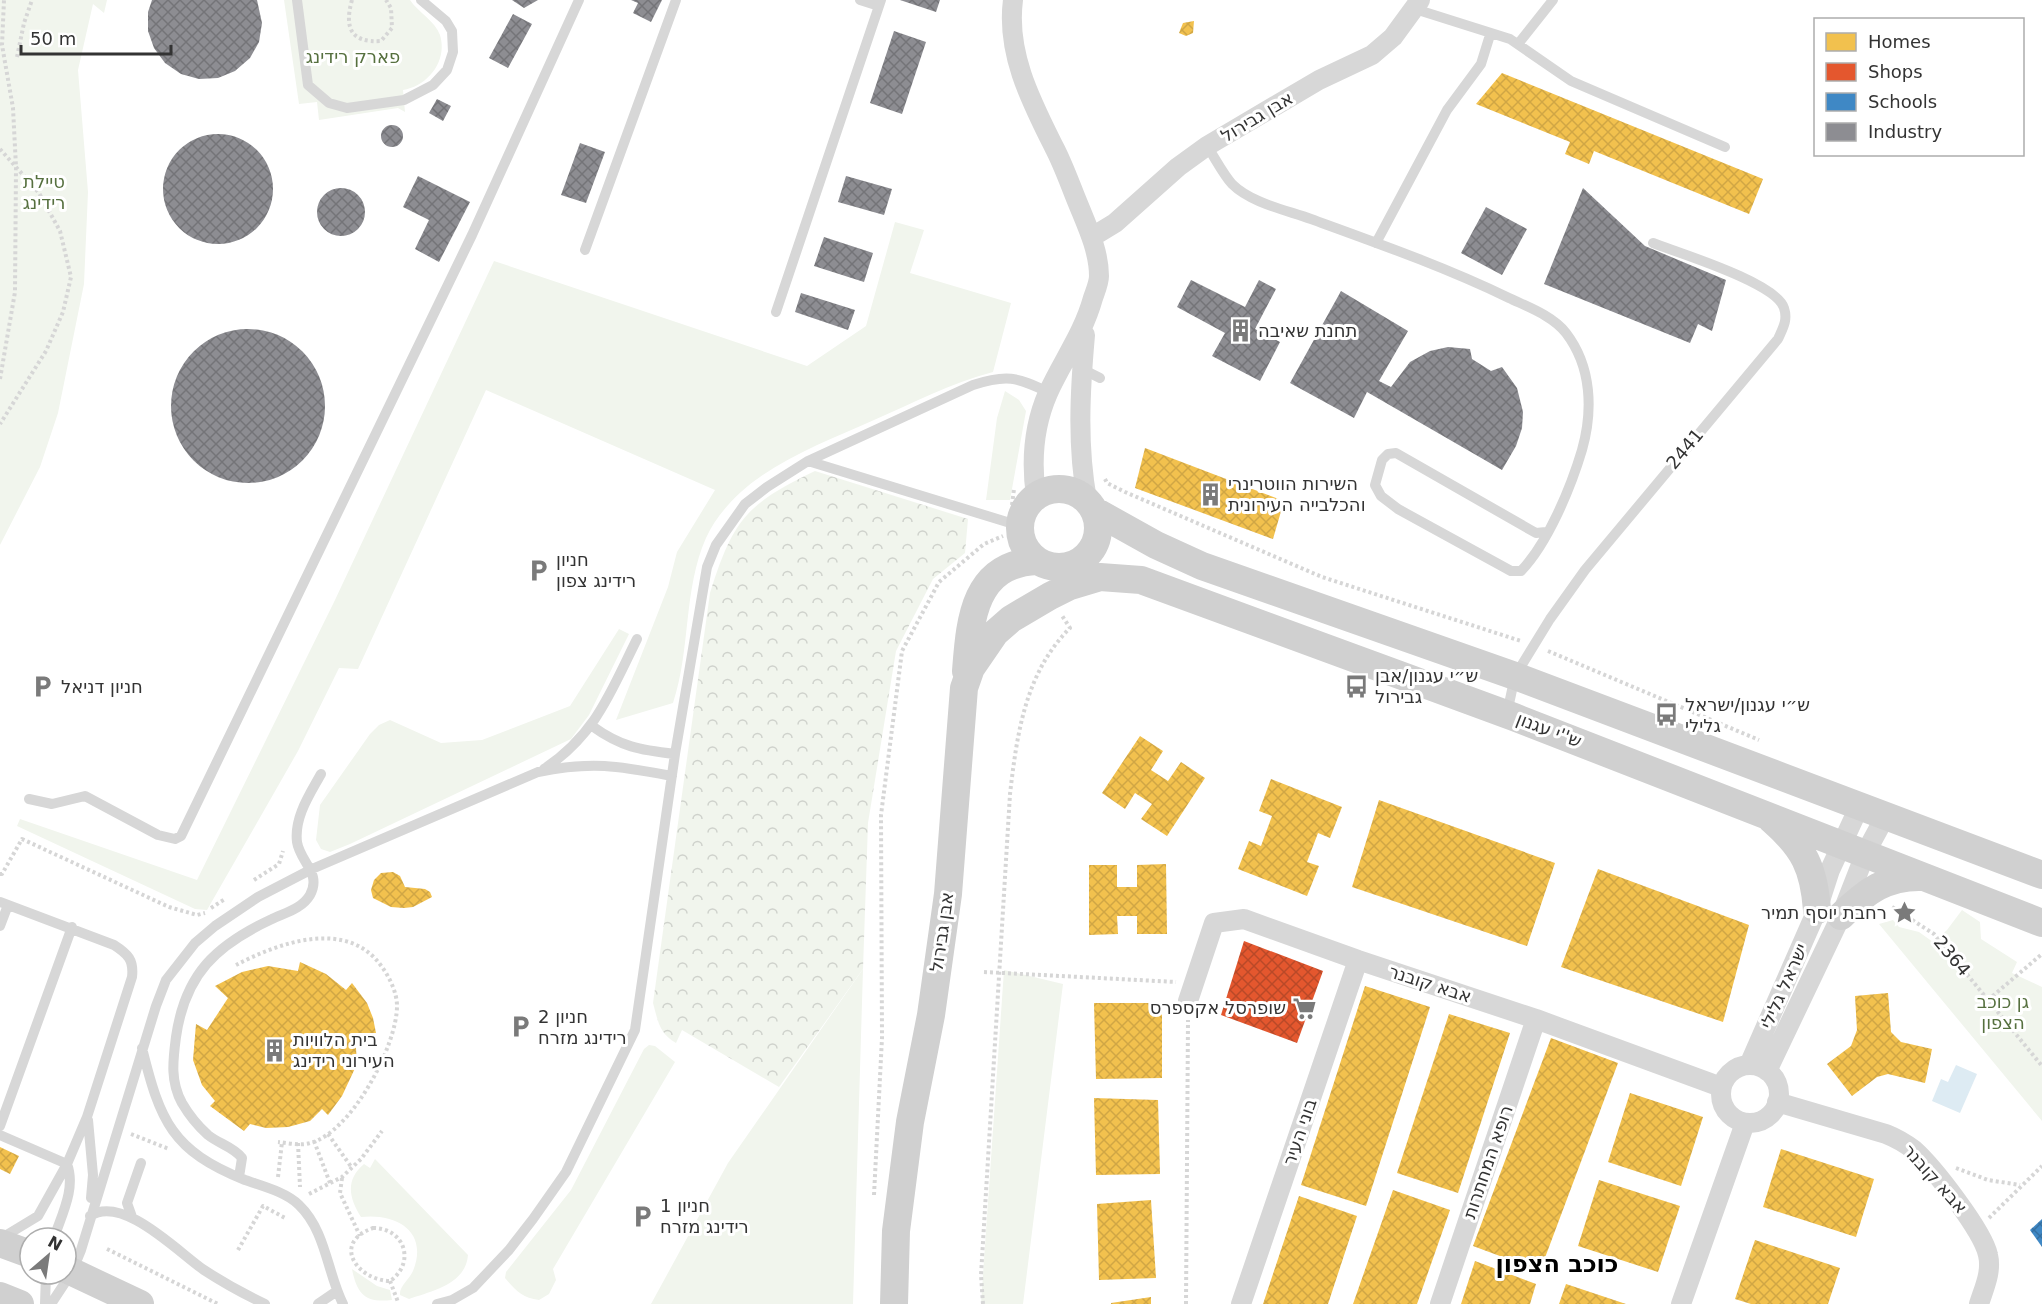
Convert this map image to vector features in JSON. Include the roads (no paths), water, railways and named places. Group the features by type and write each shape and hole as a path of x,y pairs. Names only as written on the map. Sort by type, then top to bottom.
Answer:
{"main road":[{"path":"1037,561 1023,544 1020,526 1029,505 1053,489 1071,491 1146,541 1202,566 1515,676 2042,875"},
{"path":"1082,560 1096,543 1098,521 1091,506"},
{"path":"964,688 971,617 976,603 993,579 1004,570 1014,564 1037,561 1060,568 1082,560 1113,563 1141,571 1329,650"},
{"name":"ש''י עגנון","path":"1050,596 1070,586 1100,577 1141,580 1514,717 2042,923"},
{"name":"אבן גבירול","path":"894,1304 896,1231 910,1122 930,1015 948,894 964,688 974,661 994,633 1011,619 1050,596"},
{"path":"1766,815 1795,842 1806,859 1829,913 1892,879 1929,878"},
{"path":"0,1241 18,1249"},
{"path":"78,1279 140,1304"},
{"path":"0,1296 20,1304"}],"street":[{"path":"1013,0 1015,52 1026,89 1055,149 1092,237 1099,277 1085,326 1048,392 1035,441 1034,477 1029,505"},
{"name":"אבן גבירול","path":"1092,237 1115,223 1178,167 1208,146 1318,80 1372,55 1393,37 1418,4"},
{"path":"1085,326 1091,374 1081,467 1091,506"},
{"name":"ישראל גלילי","path":"1758,1068 1829,913 1830,870 1854,848 1872,812"},
{"name":"ישראל גלילי","path":"1854,848 1872,812"},
{"name":"אבא קובנר","path":"1191,992 1214,923 1244,919 1358,960 1536,1019 1721,1088"},
{"name":"בוני העיר","path":"1241,1304 1358,960"},
{"name":"רופא המחתרות","path":"1440,1304 1536,1019"},
{"path":"1758,1068 1778,1087 1777,1102 1771,1114 1763,1120 1745,1123 1728,1114 1721,1097 1721,1088 1731,1072 1758,1068"},
{"name":"אבא קובנר","path":"1777,1102 1886,1134 1900,1140 1919,1155 1979,1229 1988,1254 1990,1272 1979,1304"},
{"path":"1681,1304 1745,1123"}],"lane":[{"path":"297,0 308,84 321,98 346,108 404,100 434,84 447,70 453,52 452,31 446,21 421,0"},
{"path":"29,799 52,804 85,796 158,835 175,839 181,836 472,235 579,0"},
{"path":"585,250 676,0"},
{"path":"776,312 880,3 860,0"},
{"path":"1518,44 1553,0"},
{"path":"1418,4 1518,44 1571,81 1725,147"},
{"path":"1376,243 1447,110 1481,64 1490,34"},
{"path":"1208,146 1233,184 1254,198 1480,284 1551,319 1565,332 1577,351 1589,390 1589,418 1575,475 1546,532 1530,562 1521,571 1511,571 1398,509 1381,496 1375,484 1382,460 1388,454 1396,453 1536,533 1546,532"},
{"name":"2441","path":"1514,717 1509,704 1515,676 1585,570 1778,339 1786,320 1784,306 1772,292 1746,279 1653,243"},
{"path":"437,1304 452,1300 473,1288 509,1250 533,1219 566,1172 635,1030 675,754 707,567 717,545 745,504 766,487 808,461 999,377 1019,378 1048,392"},
{"path":"808,461 1007,522 1018,519 1029,505"},
{"path":"78,1239 90,1216 142,1048 166,980 195,943 214,926 258,897 312,869 539,772 564,755 592,726 637,639"},
{"path":"592,726 618,743 635,749 675,754"},
{"path":"539,772 597,764 672,776"},
{"path":"239,1178 242,1158 238,1153 209,1136 192,1118 174,1084 172,1070 178,1028 191,985 201,968 214,954 260,924 300,905 309,897 314,884 312,869 301,858 297,840 300,814 321,774"},
{"path":"0,926 4,904 72,927 114,945 126,953 133,964 132,977 87,1117 67,1164 38,1216 0,1241"},
{"path":"0,1126 72,927"},
{"path":"142,1048 154,1095 169,1128 182,1143 206,1162 297,1203 318,1232 343,1304"},
{"path":"87,1117 93,1175 90,1216"},
{"path":"0,1135 67,1164 71,1176 70,1189 58,1226"},
{"path":"132,1217 127,1209 127,1203 141,1163"},
{"path":"90,1216 104,1212 132,1217 156,1232 204,1270 265,1304"},
{"path":"45,1304 54,1286"},
{"path":"51,1304 57,1286"},
{"path":"318,1304 337,1291"}],"place":[{"name":"תחנת שאיבה","path":"1240,331"},
{"name":"השירות הווטרינרי והכלבייה העירונית","path":"1210,494"},
{"name":"חניון רידינג צפון","path":"538,570"},
{"name":"ש״י עגנון/אבן גבירול","path":"1357,686"},
{"name":"חניון דניאל","path":"43,687"},
{"name":"ש״י עגנון/ישראל גלילי","path":"1667,715"},
{"name":"רחבת יוסף תמיר","path":"1905,913"},
{"name":"שופרסל אקספרס","path":"1304,1008"},
{"name":"2 חניון רידינג מזרח","path":"520,1027"},
{"name":"בית הלוויות העירוני רידינג","path":"275,1050"},
{"name":"1 חניון רידינג מזרח","path":"642,1216"}],"district":[{"name":"כוכב הצפון","path":"1557,1264"}],"park label":[{"name":"פארק רידינג","path":"353,57"},
{"name":"טיילת רידינג","path":"44,192"},
{"name":"גן כוכב הצפון","path":"2003,1012"}]}
